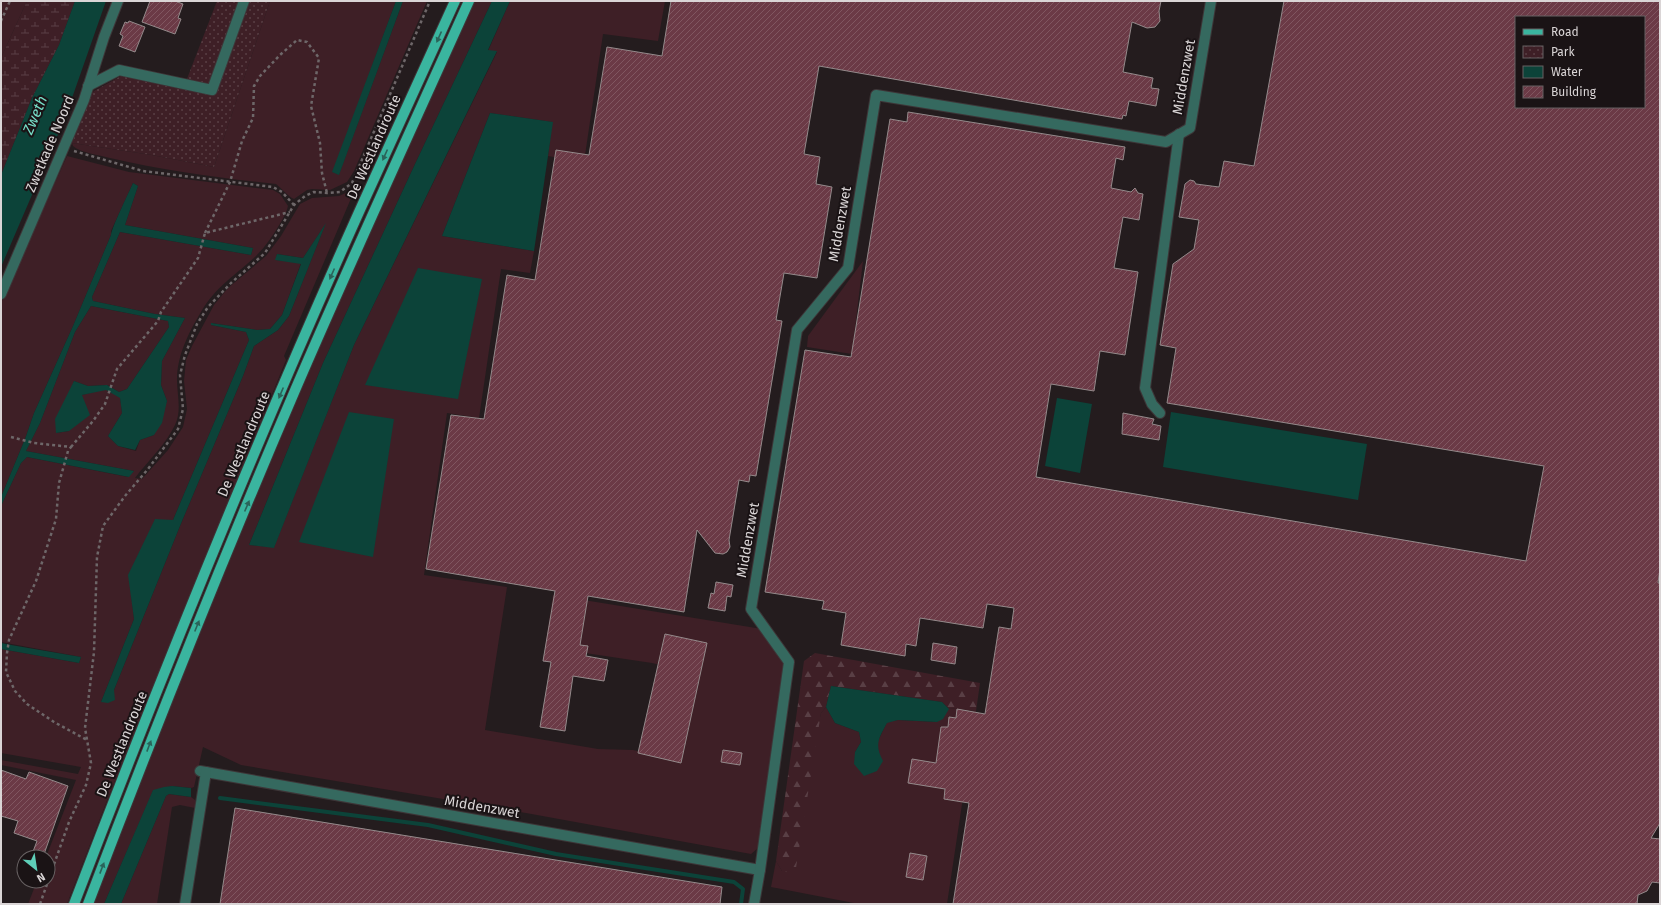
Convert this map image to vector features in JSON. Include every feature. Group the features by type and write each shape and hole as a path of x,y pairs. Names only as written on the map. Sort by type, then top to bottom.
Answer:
{"main road":[{"name":"De Westlandroute","path":"74,904 204,575 359,213 455,1"},
{"name":"De Westlandroute","path":"88,904 218,575 296,387 469,1"}],"street":[{"name":"Zwetkade Noord","path":"1,294 64,148 118,1"},
{"path":"88,86 118,70 212,90 244,1"},
{"name":"Middenzwet","path":"754,904 789,662 751,609 797,330 848,268 876,95 1166,142 1190,128 1211,1"},
{"path":"1160,413 1152,404 1145,388 1179,134"},
{"name":"Middenzwet","path":"185,904 203,771 760,870"}],"path":[{"path":"1,21 10,1"},
{"path":"40,904 69,822 86,785 91,763 85,728 94,652 97,557 103,526 124,496 148,469 178,429 183,410 180,375 185,355 197,324 208,307 222,292 265,253 294,205 305,196 314,192 340,192 352,183 430,1"},
{"path":"87,740 54,722 27,704 15,691 6,672 9,640 36,581 56,519 60,483 66,457 71,447 105,404 117,369 158,322 161,312 198,258 203,238 230,182 242,141 253,118 254,86 260,76 297,40 307,42 319,58 311,106 320,143 322,173 327,193"},
{"path":"64,148 142,171 273,187 282,192 294,205"},
{"path":"206,233 291,212"},
{"path":"11,436 34,443 71,447"}],"green space":[{"path":"1,1 27,1 1,58"},
{"path":"27,1 75,1 59,45 32,98 1,175 1,58"},
{"path":"217,1 270,1 214,167 152,155 72,143 89,96 94,91 121,76 185,84"},
{"path":"270,1 396,1 333,172 339,174 403,1 427,1 354,171 347,182 330,190 307,190 294,199 276,184 213,177 151,167 90,154 73,146 72,143 152,155 214,167"},
{"path":"470,1 492,1 323,363 249,545 274,547 354,345 497,52 488,51 510,1 665,1 658,41 603,34 584,162 548,156 552,122 490,113 442,236 534,251 530,273 501,269 479,418 447,413 424,575 507,587 485,730 598,749 633,750 679,760 697,673 652,663 545,647 553,595 762,629 786,662 758,848 751,854 526,813 241,765 203,747 194,787 172,786 153,791 104,904 92,904 141,777 300,389"},
{"path":"67,156 129,172 273,190 280,194 288,206 276,231 266,244 256,256 219,288 207,303 192,328 184,344 179,362 177,380 179,408 177,419 167,439 135,478 142,479 168,450 183,427 187,409 184,381 186,360 214,305 228,288 266,256 281,236 300,204 312,198 339,196 355,189 284,356 286,360 106,803 67,904 28,904 34,889 56,889 56,849 49,849 76,780 1,765 1,760 78,774 81,767 1,753 1,649 79,663 81,657 1,642 1,506 21,463 27,457 128,477 134,471 26,451 40,423 75,332 91,306 168,321 169,327 127,389 119,392 107,385 88,386 74,381 56,433 69,431 82,395 106,389 120,397 122,413 108,436 118,446 136,451 140,440 154,435 167,401 161,385 162,361 185,318 155,314 93,301 92,297 120,232 251,255 253,248 125,225 138,186 133,183 111,231 111,235 73,326 34,413 1,497 1,303","holes":["325,225 289,316 278,330 254,346 114,690 101,702 134,619 129,575 173,520 249,340 246,332 211,325 211,323 257,330 270,329 282,315 301,263 276,260 277,254 303,258"]},
{"path":"863,261 852,354 807,347 808,336"},
{"path":"815,653 980,683 976,711 948,708 942,702 831,686 826,707 821,713 795,874 782,871 776,861 804,661"},
{"path":"826,707 835,723 859,732 861,742 855,752 878,752 878,741 887,722 898,720 937,722 948,708 976,711 947,904 859,904 771,887 776,861 782,871 821,713"},
{"path":"169,794 191,797 195,800 195,808 180,805 172,807 157,904 121,904 166,796"}],"water":[{"name":"Zweth","path":"75,1 106,1 65,118 1,267 1,175 32,98 59,45"},
{"path":"396,1 403,1 339,175 332,172"},
{"path":"492,1 510,1 488,50 497,51 354,345 274,548 249,545 323,363"},
{"path":"490,113 553,122 534,251 442,236"},
{"path":"133,183 138,186 125,225 253,248 251,255 120,232 92,297 93,301 155,314 185,318 162,361 161,385 167,401 162,423 154,435 140,440 135,450 118,446 108,436 122,413 120,398 106,390 82,395 90,415 69,431 56,433 55,419 74,381 88,386 107,385 119,392 127,389 169,327 168,321 91,306 75,332 40,423 26,451 134,471 129,477 27,457 21,463 1,506 1,497 34,413 73,326 117,218"},
{"path":"326,223 289,316 278,330 254,346 114,690 115,700 108,703 101,702 134,619 128,575 155,519 173,520 249,340 246,332 211,325 211,323 257,330 270,329 282,315 301,264 275,260 277,254 303,258"},
{"path":"418,268 482,279 458,399 365,385"},
{"path":"1057,398 1092,404 1080,473 1045,466"},
{"path":"349,412 394,419 373,557 299,542"},
{"path":"1171,412 1367,444 1358,500 1163,467"},
{"path":"1,643 81,657 79,663 1,649"},
{"path":"831,686 942,702 949,709 943,719 937,722 898,720 887,723 878,745 883,761 877,771 864,776 854,764 855,752 861,742 859,732 835,723 826,707"},
{"path":"172,786 191,788 191,797 169,794 166,796 121,904 104,904 153,790"}],"building":[{"path":"150,1 175,1 183,4 178,18 181,19 175,34 142,22"},
{"path":"671,1 1161,1 1159,11 1160,21 1155,27 1147,28 1132,22 1123,72 1153,78 1151,88 1159,89 1156,106 1129,101 1126,116 1123,115 1122,119 819,66 804,154 820,157 816,184 832,187 817,278 784,273 776,320 782,321 756,476 750,475 749,482 739,480 729,540 730,547 727,552 723,554 715,553 697,530 684,612 588,596 580,645 588,646 586,656 608,660 604,681 573,676 565,731 540,727 551,662 543,661 555,591 426,569 451,415 484,419 507,275 535,280 556,150 589,155 607,47 662,56"},
{"path":"1284,1 1660,1 1660,569 1658,583 1660,583 1660,823 1651,838 1660,839 1660,883 1652,882 1647,891 1638,895 1637,904 953,904 969,803 944,799 945,789 908,783 912,759 936,763 941,727 948,727 949,717 956,718 957,709 985,714 999,627 1011,629 1014,608 987,604 983,628 920,618 916,646 906,644 905,656 841,645 846,613 822,609 824,601 765,592 805,350 851,357 890,119 907,122 908,112 1125,147 1123,160 1116,158 1111,188 1131,192 1135,188 1138,193 1143,194 1139,220 1123,217 1114,268 1138,272 1125,355 1100,351 1094,391 1051,384 1036,477 1526,561 1544,466 1167,403 1176,348 1160,345 1173,264 1194,249 1199,220 1179,217 1185,184 1190,180 1194,181 1196,184 1219,187 1224,161 1254,166"},
{"path":"129,21 145,27 135,52 119,46 123,36 120,34 125,22 128,23"},
{"path":"1123,413 1154,419 1152,424 1161,426 1159,440 1122,434"},
{"path":"716,582 733,585 731,597 727,596 725,611 708,608 711,593 714,594"},
{"path":"665,634 707,643 681,763 638,753"},
{"path":"933,643 957,647 955,664 931,660"},
{"path":"723,750 742,753 740,765 721,762"},
{"path":"1,770 26,779 29,772 68,786 46,849 34,849 37,841 14,833 18,821 1,816"},
{"path":"235,808 722,887 720,904 220,904"},
{"path":"910,853 927,856 923,880 906,877"}],"waterway":[{"path":"220,798 428,825 556,854 734,882 743,889 741,904"}]}
